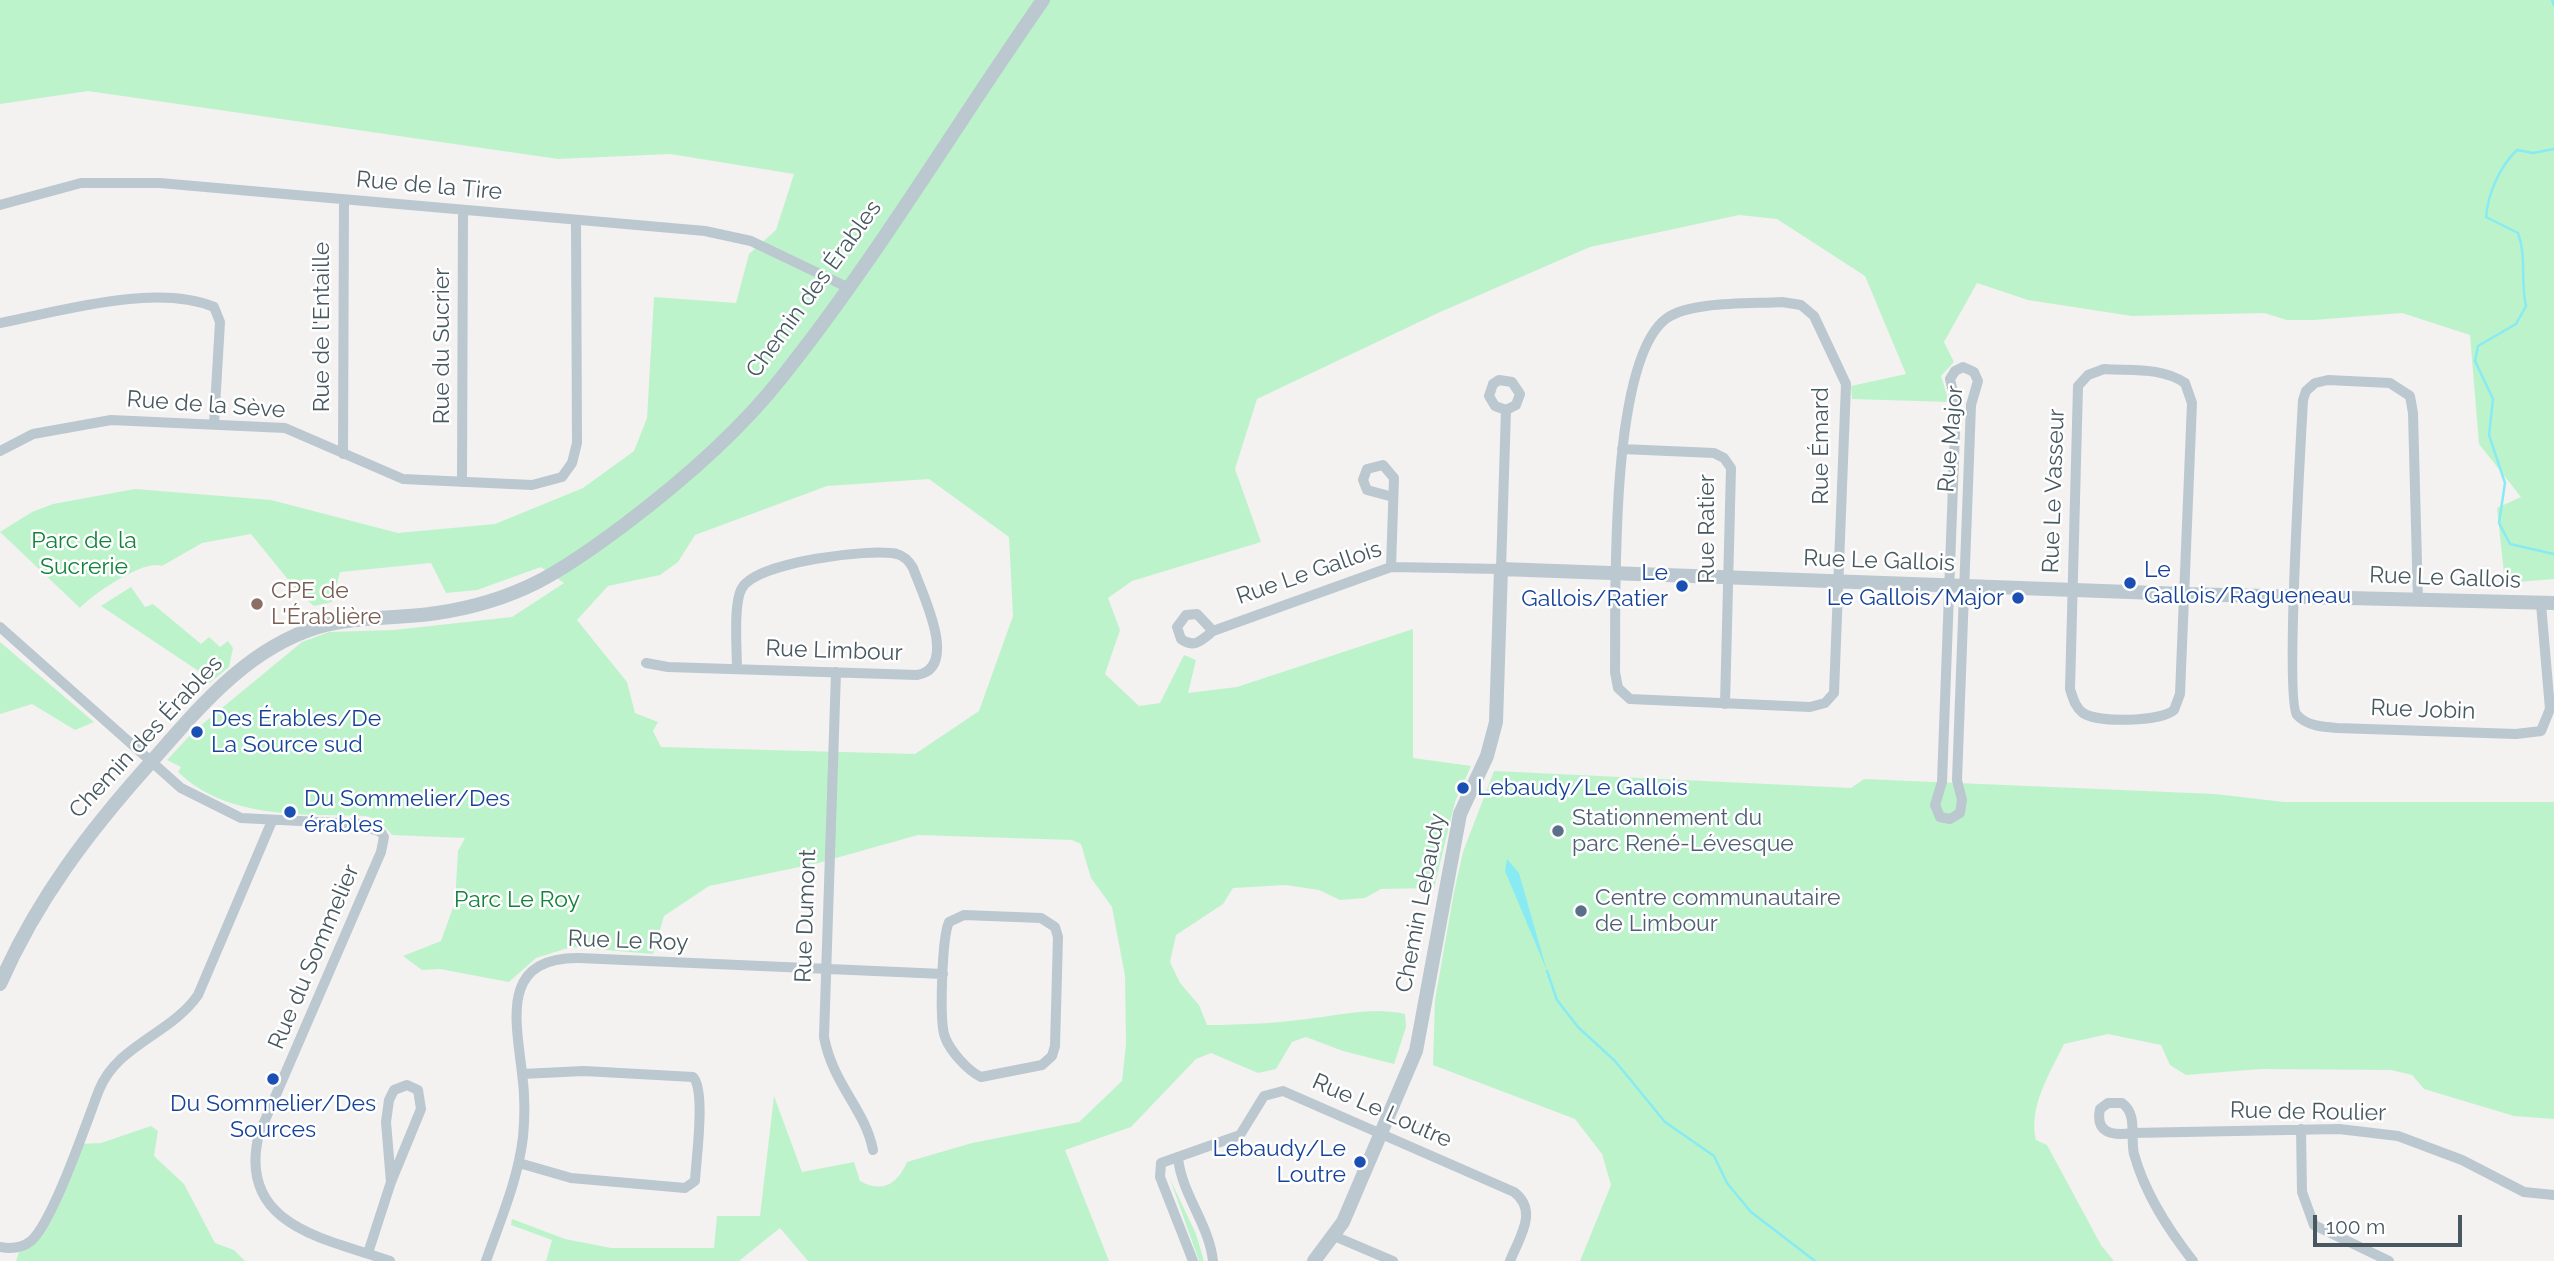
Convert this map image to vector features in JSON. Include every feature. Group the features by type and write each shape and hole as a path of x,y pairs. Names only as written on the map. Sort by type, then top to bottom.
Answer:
{"street":[{"name":"Chemin des Érables","path":"0,984 3,967 76,849 114,801 250,660 286,639 321,626 493,603 549,579 627,523 706,459 781,378 1043,0"},
{"name":"Rue de la Tire","path":"0,205 81,183 160,183 727,233 751,241 846,287"},
{"name":"Rue de l'Entaille","path":"343,454 344,200"},
{"name":"Rue du Sucrier","path":"463,482 464,210"},
{"name":"Rue de la Sève","path":"0,451 33,434 111,420 214,424 285,428 403,479 544,484 562,477 572,463 577,443 576,221"},
{"path":"0,323 131,297 201,302 214,307 220,322 214,424"},
{"name":"Rue Émard","path":"1782,302 1808,309 1846,384 1837,685 1830,699 1810,707 1638,702 1623,695 1616,681 1617,574 1622,449 1637,373 1647,345 1665,320 1697,308 1782,302"},
{"name":"Rue Major","path":"1956,586 1942,782 1935,805 1940,817 1950,819 1960,813 1962,806 1957,780 1956,586 1956,405 1950,379 1955,371 1964,368 1972,369 1978,381 1970,405 1956,586"},
{"name":"Rue Le Vasseur","path":"2072,590 2078,386 2088,375 2104,369 2164,372 2185,383 2189,392 2184,594"},
{"path":"2295,597 2303,400 2306,391 2315,383 2340,381 2390,383 2401,387 2410,396 2413,413 2418,601"},
{"name":"Chemin Lebaudy","path":"1314,1261 1334,1236 1416,1051 1460,814 1494,734 1506,410"},
{"name":"Rue Ratier","path":"1622,449 1704,452 1724,458 1732,475 1725,704"},
{"path":"1391,567 1393,497"},
{"name":"Rue Limbour","path":"646,663 737,669 925,674 936,664 937,642 913,568 905,557 892,554 812,558 747,581 739,599 737,669"},
{"name":"Rue Le Gallois","path":"1213,631 1391,567 2184,594 2547,603"},
{"path":"2072,590 2070,689 2078,709 2093,718 2158,719 2174,710 2180,694 2184,594"},
{"name":"Rue Jobin","path":"2295,597 2292,697 2297,715 2308,723 2337,728 2516,734 2540,731 2550,709 2547,603"},
{"name":"Rue du Sommelier","path":"0,628 153,760 181,788 241,818 368,825 379,830 384,837 370,878 259,1134 256,1155 264,1193 286,1223 310,1235 390,1261"},
{"name":"Rue Dumont","path":"836,672 824,1037 834,1074 868,1130 873,1150"},
{"path":"0,1247 14,1248 27,1244 42,1227 100,1088 114,1065 184,1013 198,995 272,821"},
{"path":"964,915 1041,918 1052,922 1058,937 1055,1046 1049,1061 988,1078 971,1071 945,1038 943,974 946,932 954,919 964,915"},
{"name":"Rue Le Roy","path":"486,1261 519,1163 523,1136 523,1074 514,1021 516,996 533,971 551,961 579,958 943,974"},
{"path":"519,1163 571,1178 685,1188 695,1181 698,1134 699,1087 693,1077 584,1071 523,1074"},
{"path":"368,1253 391,1182 421,1109 418,1090 407,1084 394,1090 386,1111 391,1182"},
{"name":"Rue Le Loutre","path":"1193,1261 1160,1177 1161,1163 1240,1135 1264,1096 1277,1092 1290,1093 1520,1197 1528,1214 1510,1261"},
{"path":"2301,1129 2302,1192 2315,1225 2389,1261"},
{"name":"Rue de Roulier","path":"2193,1261 2165,1221 2143,1180 2132,1146 2132,1133 2301,1129 2398,1136 2462,1160 2524,1192 2554,1195"},
{"path":"1178,1158 1180,1171 1209,1239 1213,1261"},
{"path":"1334,1236 1393,1261"}],"green space":[{"path":"0,0 2554,0 2554,579 2505,583 2497,508 2521,497 2479,444 2470,335 2402,313 2314,320 2287,320 2264,313 2132,316 2028,300 1977,283 1944,342 1954,362 1941,376 1949,402 1852,399 1851,386 1906,374 1865,276 1777,219 1739,215 1590,247 1438,313 1257,399 1235,469 1261,542 1132,581 1108,598 1120,630 1105,674 1139,706 1160,703 1184,655 1196,660 1188,693 1237,687 1413,629 1413,758 1471,766 1455,802 1434,888 1381,889 1365,898 1340,900 1319,890 1286,885 1233,888 1223,904 1176,935 1170,962 1180,983 1199,1005 1207,1025 1301,1020 1371,1011 1405,1014 1406,1027 1394,1064 1343,1051 1306,1037 1292,1042 1276,1069 1258,1073 1211,1053 1196,1059 1131,1127 1065,1150 1109,1261 808,1261 780,1228 739,1261 546,1261 552,1240 511,1225 512,1219 565,1239 611,1248 714,1248 717,1216 760,1216 774,1096 802,1172 854,1162 860,1181 875,1186 888,1185 894,1181 907,1162 972,1143 1079,1122 1122,1081 1126,1044 1125,976 1112,907 1091,878 1081,844 1072,840 918,835 818,863 709,886 664,916 653,954 571,947 536,958 509,982 440,969 422,970 403,956 441,941 455,902 458,851 465,838 392,835 378,819 365,816 291,814 242,806 197,787 178,772 181,767 167,760 194,731 302,642 329,632 394,630 512,617 564,583 541,567 477,590 446,593 431,563 340,572 332,602 314,606 299,593 251,534 202,543 162,566 143,568 107,587 80,608 0,532 32,512 53,504 135,489 271,500 398,533 495,524 583,488 634,451 647,418 654,297 736,303 749,254 776,230 794,174 670,154 558,159 88,91 0,104","holes":["929,479 1009,537 1013,616 979,711 915,754 661,747 653,731 658,722 635,713 627,682 577,620 608,586 660,575 678,562 695,535 827,486"]},
{"path":"131,587 145,607 153,604 201,644 209,637 220,647 228,641 233,648 229,667 207,685 200,672 101,606"},
{"path":"0,642 94,722 75,730 32,704 0,714"},
{"path":"1494,771 1851,788 1864,779 2215,794 2284,802 2554,802 2554,1119 2514,1116 2424,1089 2412,1075 2391,1070 2261,1069 2186,1075 2170,1065 2161,1045 2108,1034 2064,1044 2042,1091 2034,1128 2036,1140 2047,1145 2101,1245 2114,1261 1580,1261 1611,1185 1602,1154 1575,1119 1433,1065 1435,1000 1454,892 1463,852"},
{"path":"151,1126 158,1131 154,1156 184,1184 215,1243 234,1250 245,1261 16,1261 21,1246 32,1240 78,1144 101,1143"},
{"path":"1170,1179 1196,1234 1204,1261 1199,1261"}],"water":[{"path":"1507,859 1519,873 1547,971 1505,871"}],"waterway":[{"path":"2552,0 2554,5"},
{"path":"2554,149 2533,153 2517,150 2505,164 2492,189 2486,217 2518,233 2526,306 2516,324 2478,346 2475,361 2493,399 2489,435 2505,483 2499,523 2510,544 2554,554"},
{"path":"1547,971 1557,1000 1578,1027 1615,1061 1665,1122 1714,1156 1727,1183 1751,1212 1815,1261"}],"place":[{"name":"Le Gallois/Ragueneau","path":"2130,583"},
{"name":"Le Gallois/Ratier","path":"1682,586"},
{"name":"Le Gallois/Major","path":"2018,598"},
{"name":"CPE de L'Érablière","path":"257,604"},
{"name":"Des Érables/De La Source sud","path":"197,732"},
{"name":"Lebaudy/Le Gallois","path":"1463,788"},
{"name":"Du Sommelier/Des érables","path":"290,812"},
{"name":"Stationnement du parc René-Lévesque","path":"1558,831"},
{"name":"Centre communautaire de Limbour","path":"1581,911"},
{"name":"Du Sommelier/Des Sources","path":"273,1079"},
{"name":"Lebaudy/Le Loutre","path":"1360,1162"}],"park label":[{"name":"Parc de la Sucrerie","path":"84,554"},
{"name":"Parc Le Roy","path":"517,900"}]}
